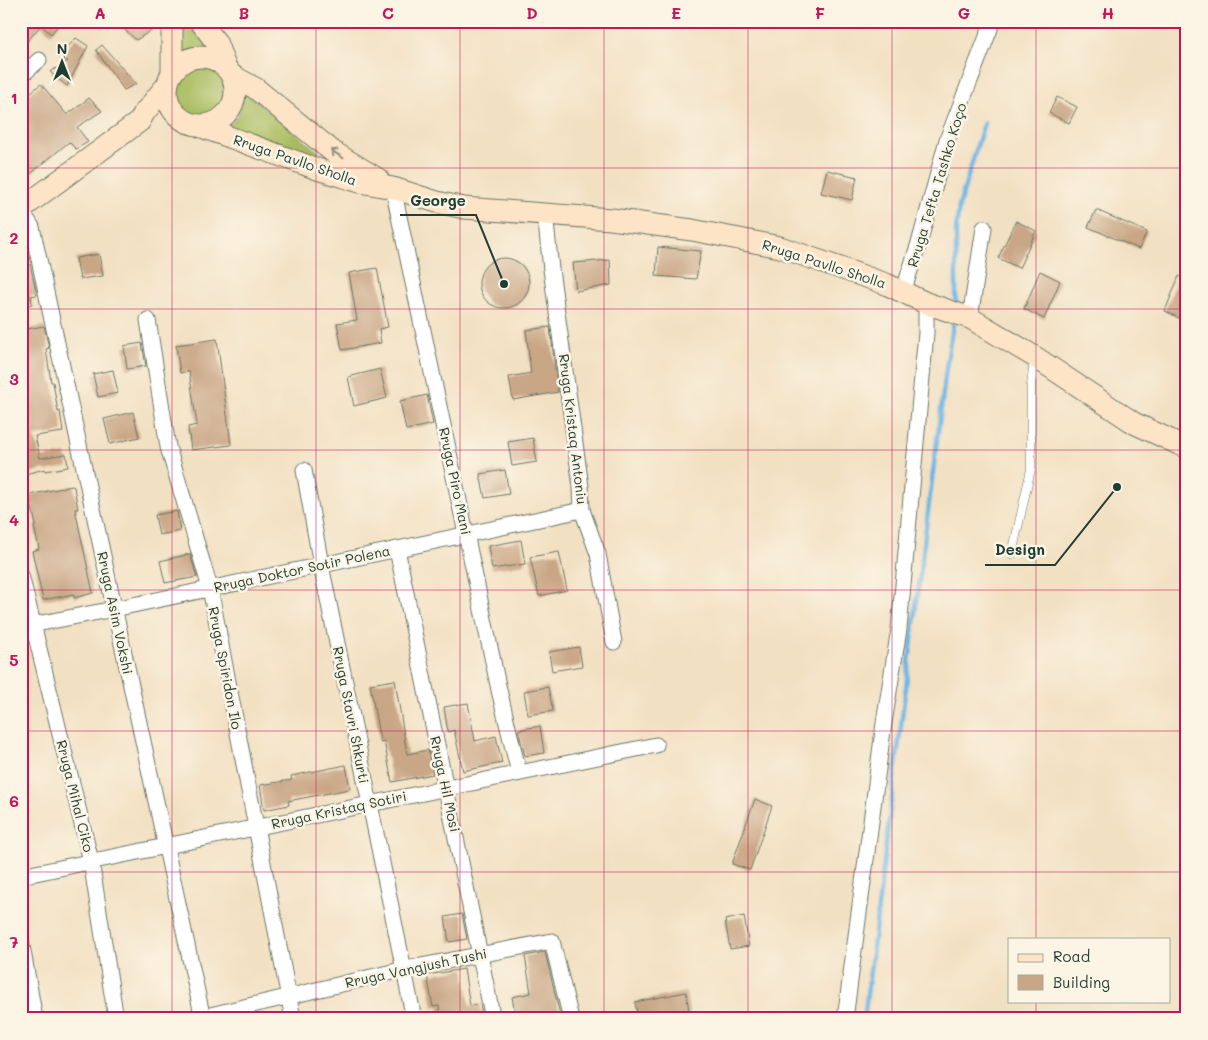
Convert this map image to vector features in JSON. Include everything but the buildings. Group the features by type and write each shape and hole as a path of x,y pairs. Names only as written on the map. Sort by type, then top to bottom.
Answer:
{"street":[{"path":"172,21 170,78 167,98 172,110 190,122"},
{"path":"140,121 213,124 226,116 234,104 236,90 229,71 216,42 200,21"},
{"name":"Rruga Tefta Tashko Koço","path":"903,292 920,240 947,140 993,21"},
{"path":"21,209 140,121 183,61 198,56 212,58 229,71"},
{"path":"21,76 39,60"},
{"name":"Rruga Pavllo Sholla","path":"229,71 255,88 332,151 393,188"},
{"name":"Rruga Pavllo Sholla","path":"190,122 317,169 360,182 393,188 429,200 464,208 611,219 692,230 780,247 886,284 934,306 970,318 1035,356 1134,423 1187,448"},
{"name":"Rruga Piro Mani","path":"393,188 499,690 519,773"},
{"name":"Rruga Asim Vokshi","path":"21,209 32,228 202,1018"},
{"name":"Rruga Kristaq Antoniu","path":"546,214 551,269 581,487 582,510 598,554 614,642"},
{"path":"970,318 984,228"},
{"path":"845,1019 884,723 899,629 926,333 934,306"},
{"name":"Rruga Spiridon Ilo","path":"148,320 168,447 210,588 293,1019"},
{"name":"Rruga Stavri Shkurti","path":"304,470 321,565 414,1019"},
{"name":"Rruga Doktor Sotir Polena","path":"27,626 582,510"},
{"name":"Rruga Hil Mosi","path":"397,549 493,1019"},
{"name":"Rruga Mihal Ciko","path":"21,575 27,626 91,861 116,1019"},
{"name":"Rruga Kristaq Sotiri","path":"21,876 656,745"},
{"path":"21,940 35,1019"},
{"name":"Rruga Vangjush Tushi","path":"202,1018 405,969 552,941 571,1019"}],"lane":[{"path":"1012,554 1031,469 1032,386 1035,356"}],"green space":[{"path":"179,21 189,21 208,49 191,51 179,58"},
{"path":"203,67 217,71 224,78 228,92 224,106 217,113 203,117 189,113 182,106 178,92 182,78 189,71"},
{"path":"242,90 330,162 227,128 240,111"}],"waterway":[{"path":"956,306 956,230 959,206 984,123"},
{"path":"864,1019 954,318"}],"place":[{"name":"George","path":"504,284"},
{"name":"Design","path":"1117,487"}]}
